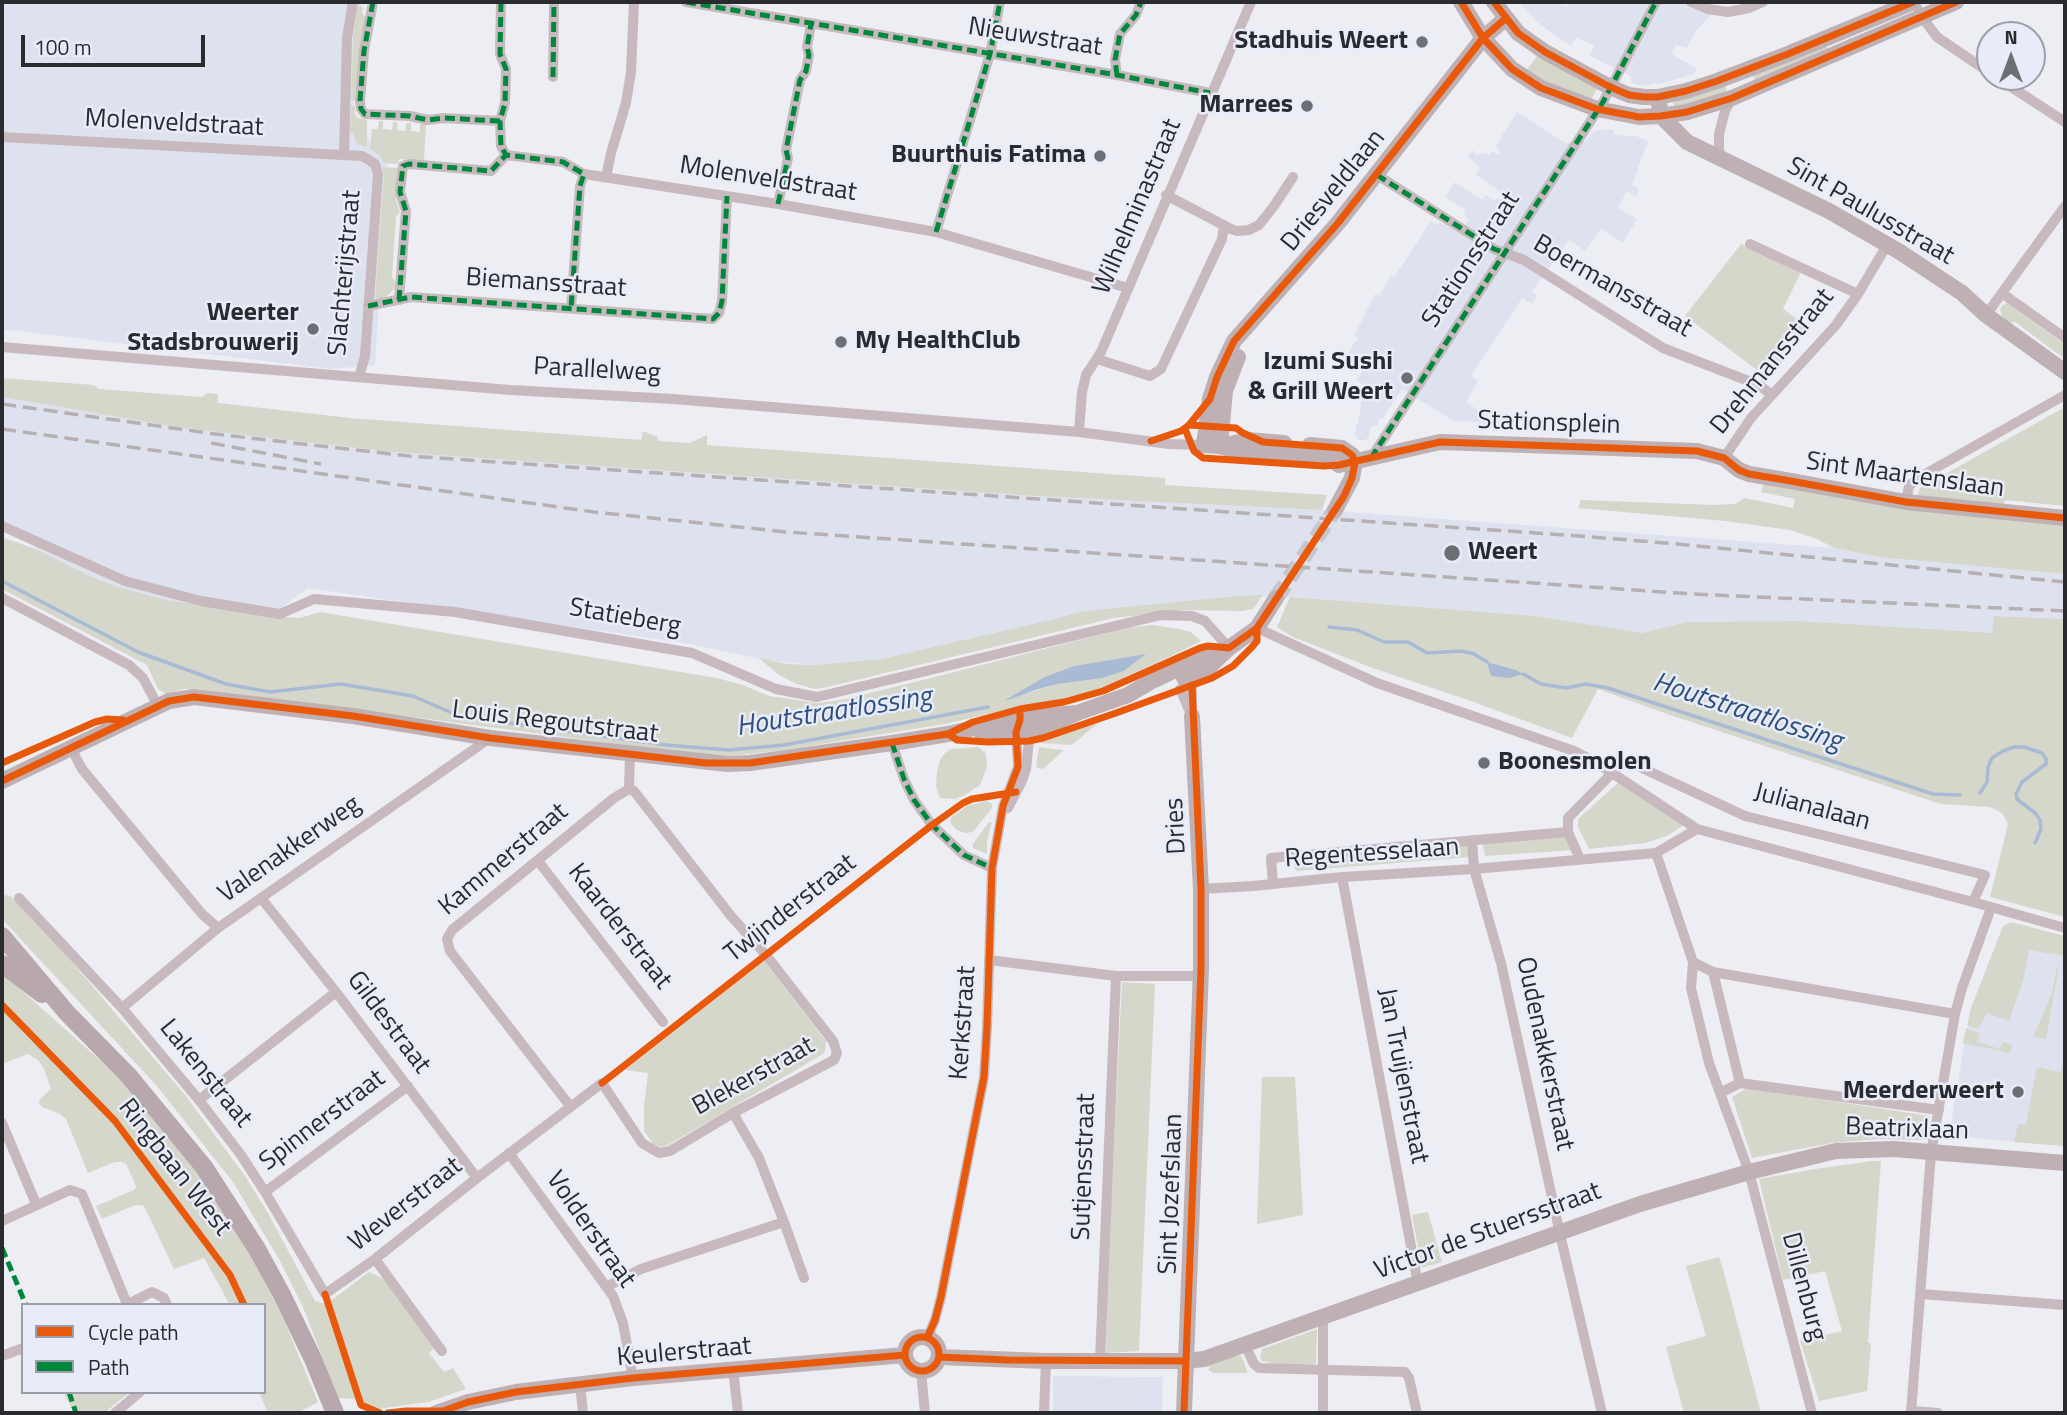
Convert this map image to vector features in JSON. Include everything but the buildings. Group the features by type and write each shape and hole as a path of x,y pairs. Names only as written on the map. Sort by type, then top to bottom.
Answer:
{"main road":[{"name":"Ringbaan West","path":"2,936 67,1013 128,1075 204,1167 257,1249 281,1293 335,1413"},
{"name":"Ringbaan West","path":"2,964 67,1013"},
{"name":"Ringbaan West","path":"319,1378 323,1413"}],"street":[{"path":"344,155 347,38 352,2"},
{"path":"373,2 364,51 360,101 365,114 410,116 437,121 444,118 500,121"},
{"path":"399,300 406,211 400,192 403,166 409,164 491,171 506,155 501,146 500,121 505,103 506,69 500,54 501,2"},
{"path":"554,2 554,77"},
{"path":"606,177 628,93 634,2"},
{"name":"Nieuwstraat","path":"686,2 722,5 811,24 1210,93"},
{"path":"936,232 990,54 1000,2"},
{"path":"1117,75 1115,60 1120,34 1136,15 1141,2"},
{"name":"Wilhelminastraat","path":"1079,432 1084,383 1091,365 1097,359 1251,2"},
{"path":"1461,2 1483,38 1512,69 1541,88 1597,109 1639,117 1687,111 1732,98 1956,2"},
{"path":"1494,2 1518,33 1545,52 1629,95 1658,97 1686,91 1748,70 1913,2 1937,37 1976,63"},
{"name":"Stationsstraat","path":"1363,460 1506,253 1603,102 1656,2"},
{"path":"1691,2 1708,9 1727,12 1763,2"},
{"name":"Driesveldlaan","path":"1212,446 1210,399 1217,376 1234,341 1377,175 1483,38 1505,19"},
{"path":"778,204 800,80 806,71 809,55 807,47 811,24"},
{"path":"2017,91 2065,122"},
{"path":"1658,97 1661,116"},
{"path":"1723,161 1719,149 1719,134 1732,98"},
{"name":"Sint Paulusstraat","path":"1661,116 1687,142 1829,211 1887,245 1962,293 1986,315 2065,372"},
{"name":"Molenveldstraat","path":"2,137 344,155"},
{"name":"Slachterijstraat","path":"344,155 362,156 375,164 378,174 365,356 359,377"},
{"name":"Molenveldstraat","path":"506,155 563,162 584,174 936,232 1128,288"},
{"path":"571,309 580,186 584,174"},
{"name":"Boermansstraat","path":"1377,175 1494,249 1524,260 1663,348 1759,385 1772,395"},
{"path":"1166,195 1224,226 1237,231 1249,230 1259,225 1275,206 1293,177"},
{"name":"Biemansstraat","path":"368,306 411,298 713,320 719,313 722,301 727,196"},
{"path":"1986,315 2065,206"},
{"path":"1097,359 1150,376 1161,369 1222,239 1224,226"},
{"name":"Drehmansstraat","path":"1750,244 1858,294"},
{"name":"Drehmansstraat","path":"1724,458 1751,418 1836,325 1887,245"},
{"path":"2003,294 2065,338"},
{"name":"Parallelweg","path":"2,347 510,390 673,399 1079,432 1169,444 1212,446 1241,452 1323,456 1339,465 1363,460"},
{"path":"1906,502 1909,486 1917,478 2065,395"},
{"name":"Parallelweg","path":"1212,446 1248,440 1331,446 1348,451 1363,460"},
{"name":"Stationsplein","path":"1363,460 1449,442 1697,452 1724,458 1739,470"},
{"path":"1335,510 1363,460"},
{"path":"1339,465 1344,496"},
{"name":"Sint Maartenslaan","path":"1739,470 1906,502 2065,518"},
{"name":"Statieberg","path":"2,526 125,581 201,601 280,614 314,599 455,612 692,653 776,689 817,698 1161,615 1192,616 1205,621 1228,648"},
{"path":"2,598 129,665 143,678 158,706"},
{"name":"Louis Regoutstraat","path":"2,781 179,698 209,698 352,716 490,738 706,763 750,764 948,734 1021,728 1183,680 1203,657 1228,648 1257,628 1276,598"},
{"name":"Julianalaan","path":"1257,628 1377,683 1574,751 1613,773 1697,829 2065,928"},
{"name":"Dries","path":"1183,680 1192,716 1201,889 1201,976"},
{"name":"Kerkstraat","path":"927,1338 941,1297 984,1077 992,869 1003,806 1018,767 1021,728"},
{"name":"Valenakkerweg","path":"122,1008 218,928 490,738"},
{"path":"892,743 914,800 932,825 964,855 992,869"},
{"path":"71,748 82,769 202,914 218,928"},
{"path":"629,789 630,754"},
{"name":"Julianalaan","path":"1613,773 1627,761 1745,816 1985,875 1973,902"},
{"path":"1580,859 1568,832 1568,818 1613,773"},
{"name":"Kammerstraat","path":"570,1106 450,951 447,939 452,930 614,798 629,789"},
{"name":"Blekerstraat","path":"570,1106 602,1083 642,1143 659,1153 670,1151 834,1060 836,1053 833,1041 766,955 731,916 635,792 629,789"},
{"name":"Regentesselaan","path":"1201,889 1656,853 1697,829"},
{"name":"Regentesselaan","path":"1273,884 1271,858 1568,832"},
{"name":"Regentesselaan","path":"1472,840 1474,869"},
{"name":"Dillenburg","path":"1656,853 1693,962 1691,988 1709,1063 1749,1172 1812,1413"},
{"name":"Kaarderstraat","path":"538,861 663,1022"},
{"name":"Oudenakkerstraat","path":"1474,869 1501,963 1602,1413"},
{"name":"Jan Truijenstraat","path":"1342,877 1418,1284"},
{"name":"Lakenstraat","path":"19,898 122,1008 198,1100 241,1155 326,1294 331,1292"},
{"name":"Gildestraat","path":"261,898 477,1178"},
{"path":"1938,1413 1912,1412 1931,1153 1955,1014 1991,908"},
{"path":"989,960 1116,976 1201,976"},
{"path":"1693,962 1713,972 1955,1014"},
{"path":"1713,972 1740,1083"},
{"name":"Sutjensstraat","path":"1100,1360 1116,976"},
{"name":"Sint Jozefslaan","path":"1184,1413 1201,976"},
{"path":"198,1100 336,992"},
{"path":"1720,1093 1740,1083 1939,1110"},
{"name":"Spinnerstraat","path":"265,1192 408,1086"},
{"path":"509,1153 570,1106"},
{"path":"733,1114 759,1158 804,1278"},
{"path":"2,1123 36,1204"},
{"name":"Beatrixlaan","path":"1749,1172 1836,1151 1894,1149 2065,1163"},
{"name":"Weverstraat","path":"331,1292 509,1153"},
{"name":"Volderstraat","path":"509,1153 613,1296 623,1323 633,1378"},
{"name":"Victor de Stuersstraat","path":"939,1357 1046,1361 1204,1359 1640,1204 1749,1172"},
{"path":"2,1221 70,1190 82,1194 125,1303"},
{"path":"606,1287 641,1269 784,1222"},
{"path":"376,1259 442,1351"},
{"path":"130,1303 152,1292 164,1298 166,1303"},
{"path":"1921,1294 2065,1305"},
{"path":"1323,1317 1324,1413"},
{"path":"919,1337 927,1338 937,1347 939,1357 933,1367 921,1371 911,1368 905,1355 906,1347 919,1337"},
{"path":"1245,1345 1254,1364 1259,1368 1405,1372 1409,1378 1417,1413"},
{"path":"2,1356 21,1349"},
{"name":"Keulerstraat","path":"436,1413 469,1408 516,1392 580,1384 905,1355"},
{"path":"1044,1413 1046,1361"},
{"path":"733,1369 738,1413"},
{"path":"921,1371 925,1413"},
{"path":"580,1384 583,1413"},
{"path":"115,1413 138,1394"}],"shaded area":[{"path":"2,2 362,2 357,33 353,123 388,157 375,365 332,369 2,329"},
{"path":"1519,2 1556,2 1566,7 1571,2 1687,2 1686,4 1693,8 1712,14 1695,32 1687,48 1676,45 1672,54 1697,69 1694,74 1649,86 1631,82 1631,76 1590,56 1594,46 1576,37 1571,46 1537,22"},
{"path":"357,6 363,7 362,13 366,18 356,101 351,100"},
{"path":"1825,43 1829,52 1756,83 1752,74"},
{"path":"1540,52 1598,87 1590,102 1526,71"},
{"path":"1725,85 1728,94 1676,111 1672,101"},
{"path":"351,106 355,106 358,118 367,120 367,147 357,144 353,133 350,133"},
{"path":"1517,112 1565,143 1586,141 1598,130 1614,130 1614,135 1636,136 1648,141 1632,185 1639,189 1636,197 1627,191 1618,208 1637,219 1623,243 1601,228 1585,251 1569,240 1532,292 1537,296 1532,304 1522,298 1471,376 1478,381 1466,402 1498,423 1483,425 1481,422 1454,421 1402,389 1383,418 1378,420 1378,425 1370,427 1369,438 1357,440 1356,424 1364,385 1357,380 1366,366 1347,354 1358,338 1354,336 1375,294 1380,296 1391,275 1395,276 1431,221 1436,225 1439,222 1461,234 1469,219 1463,215 1466,210 1445,197 1455,182 1483,200 1486,195 1495,201 1497,198 1500,200 1504,194 1476,175 1480,166 1467,157 1473,150 1477,156 1481,153 1489,155 1492,152 1499,154 1500,150 1495,147"},
{"path":"379,121 383,121 383,129 392,130 393,122 397,122 397,130 406,131 406,123 411,123 411,131 420,132 420,124 426,124 424,161 399,159 398,164 384,163 379,155 370,149 372,129 378,129"},
{"path":"382,168 398,168 396,201 400,212 396,216 392,277 395,288 381,299 375,298 384,176"},
{"path":"1741,244 1802,270 1783,309 1809,328 1769,379 1685,316"},
{"path":"2007,303 2065,345 2065,359 2015,322 2009,323 2003,318 2000,310"},
{"path":"2,378 202,397 208,393 218,394 218,403 350,418 641,440 643,431 658,437 658,441 690,443 707,435 707,445 1165,478 1165,485 1327,495 1322,510 1034,496 393,452 176,427 2,397"},
{"path":"2,397 176,427 393,452 1034,496 1322,510 1834,548 1878,557 2065,574 2065,619 1994,616 1993,634 1800,621 1687,622 1642,633 1536,616 1290,597 1237,596 1084,611 881,659 814,665 765,660 690,644 308,588 277,611 211,608 162,599 112,585 38,550 2,523"},
{"path":"2065,407 2065,506 2005,500 2004,505 1917,496 1920,488"},
{"path":"1764,483 2065,526 2065,574 1878,557 1834,548 1790,530 1725,521 1578,508 1581,500 1715,505 1735,504 1745,498 1793,508 1795,499 1761,492"},
{"path":"2,537 38,550 112,585 162,599 268,616 300,618 320,612 717,678 769,696 818,703 841,700 1126,628 1153,625 1180,629 1191,632 1201,641 1096,690 1060,700 945,724 784,750 729,756 197,689 183,689 166,694 158,689 147,665 2,589","holes":["1144,655 1124,671 1103,678 1058,684 1006,699 1074,666"]},
{"path":"1263,595 1253,609 1183,610 1114,618 823,688 814,689 797,684 779,675 759,658 788,664 814,665 881,659 1084,611"},
{"path":"1290,597 1536,616 1642,633 1687,622 1800,621 1992,633 1994,616 2065,619 2065,917 1990,897 2008,824 2002,813 1990,807 1941,804 1598,689 1572,738 1293,637 1277,627"},
{"path":"1098,723 1072,745 1041,743 1041,741"},
{"path":"978,747 986,753 987,767 980,785 955,799 940,798 936,786 937,772 945,753 951,749"},
{"path":"1039,747 1064,750 1043,769 1036,767"},
{"path":"1620,781 1684,825 1667,836 1645,843 1589,849 1578,827 1578,819"},
{"path":"987,801 992,804 992,808 973,832 965,833 952,825 952,817 967,806"},
{"path":"992,822 987,854 973,848 973,844 988,823"},
{"path":"1567,836 1575,850 1485,856 1482,840"},
{"path":"1468,842 1471,857 1296,871 1292,859"},
{"path":"2,894 12,897 71,961 185,1095 245,1176 315,1301 323,1303 333,1299 369,1272 386,1280 435,1347 429,1353 444,1372 453,1368 466,1389 428,1402 377,1409 357,1399 338,1398 303,1307 279,1259 233,1182 156,1085 2,919"},
{"path":"2011,922 2065,936 2065,956 2029,950 2023,981 2009,1021 1987,1013 1978,1029 1967,1025 2003,926"},
{"path":"2006,925 2065,940 2065,1146 1949,1136 1972,1010"},
{"path":"764,961 826,1041 825,1051 668,1145 654,1145 644,1131 648,1073 625,1070"},
{"path":"2057,967 2046,1039 2033,1037 2052,993"},
{"path":"2,973 120,1078 195,1167 256,1263 286,1325 318,1402 297,1413 268,1413 260,1394 266,1394 266,1303 229,1303 204,1258 174,1269 144,1206 135,1205 102,1219 96,1206 136,1187 126,1164 115,1162 88,1173 66,1119 39,1103 51,1089 38,1060 28,1054 2,1064"},
{"path":"1122,982 1155,984 1139,1351 1106,1353 1107,1283"},
{"path":"1966,1028 1980,1033 1977,1042 2000,1049 2003,1042 2012,1045 2011,1053 1963,1043"},
{"path":"2064,1054 2065,1146 2014,1142 2018,1124 2026,1124 2037,1067 2061,1072"},
{"path":"1262,1077 1295,1077 1303,1215 1257,1224"},
{"path":"1747,1088 1930,1116 1926,1140 1878,1139 1832,1143 1752,1158 1732,1097"},
{"path":"1881,1161 1867,1391 1819,1401 1800,1341 1842,1331 1825,1271 1783,1280 1759,1179"},
{"path":"1428,1212 1442,1262 1422,1268 1412,1215"},
{"path":"1719,1257 1761,1413 1684,1413 1666,1347 1706,1336 1686,1266"},
{"path":"1317,1329 1316,1364 1278,1364 1262,1361 1262,1349"},
{"path":"1237,1355 1242,1357 1248,1373 1213,1373 1209,1370 1209,1365"},
{"path":"1053,1376 1163,1377 1162,1413 1053,1413"},
{"path":"64,1394 128,1394 104,1413 74,1413"}],"water":[{"path":"1146,654 1124,671 1103,678 1058,684 1005,700 1045,677 1074,666"},
{"path":"1487,662 1523,674 1509,678 1491,676"}],"waterway":[{"name":"Houtstraatlossing","path":"2,581 138,652 226,684 270,692 341,684 413,696 459,716 666,745 729,750 784,745 988,707"},
{"name":"Houtstraatlossing","path":"1329,627 1357,630 1384,642 1408,642 1427,653 1462,651 1487,662"},
{"name":"Houtstraatlossing","path":"1523,674 1541,684 1566,688 1586,684 1608,688 1933,794 1960,795"},
{"name":"Houtstraatlossing","path":"1980,793 1987,782 1992,758 2014,747 2042,753 2046,764 2022,782 2016,794 2017,799 2040,820 2041,829 2035,843"}],"tunnel":[{"path":"1276,598 1335,510"}],"railway":[{"path":"2,404 215,434 409,456 1580,536 2065,582"},
{"path":"2,429 594,512 787,532 1693,594 2065,611"},
{"path":"211,443 321,464"}],"marked path":[{"path":"373,2 364,51 360,101 365,114 410,116 428,120 444,118 500,121"},
{"path":"501,2 500,54 506,69 505,103 500,121 501,146 506,155"},
{"path":"553,77 554,2"},
{"path":"686,2 1210,93"},
{"path":"936,232 990,54 1000,2"},
{"path":"1117,75 1115,60 1120,34 1136,15 1141,2"},
{"path":"1371,458 1603,102 1656,2"},
{"path":"778,204 800,80 806,71 809,55 807,47 811,24"},
{"path":"399,300 406,211 400,192 403,166 409,164 491,171 506,155 563,162 584,174 580,186 571,308"},
{"path":"1377,175 1494,249 1506,253"},
{"path":"368,306 411,297 713,319 719,313 722,301 727,196"},
{"path":"892,743 914,800 932,825 964,855 992,868"},
{"path":"2,1248 25,1303"},
{"path":"70,1394 76,1413"}],"cycle path":[{"path":"1461,2 1483,38 1512,69 1541,88 1597,109 1639,117 1687,112 1732,98 1956,2"},
{"path":"1494,2 1518,33 1545,52 1610,87 1629,95 1644,97 1686,91 1717,81 1913,2"},
{"path":"1151,441 1181,431 1189,425 1210,399 1234,341 1338,223 1483,38 1505,19"},
{"path":"1189,425 1236,428 1263,442 1342,448 1352,455 1355,462"},
{"path":"1185,429 1194,451 1203,458 1324,466 1440,442 1697,451 1724,458 1749,474 1906,502 2065,518"},
{"path":"2,781 169,701 194,697 353,716 490,738 706,763 750,763 948,734 973,722 1103,691 1200,648 1229,648 1257,628 1344,496 1355,462"},
{"path":"948,734 957,740 1029,741 1116,713 1212,678 1233,666 1257,641 1257,628"},
{"path":"1184,1413 1201,969 1201,889 1192,685"},
{"path":"927,1338 941,1297 984,1077 992,868 1003,806 1018,767 1016,732 1020,709"},
{"path":"2,763 95,722 107,719 123,720"},
{"name":"Twijnderstraat","path":"602,1083 963,803 1016,792"},
{"path":"2,1005 115,1121 230,1275 243,1303"},
{"path":"325,1294 361,1405 380,1413"},
{"path":"922,1337 934,1342 939,1354 934,1366 922,1371 910,1366 905,1354 910,1342 922,1337"},
{"path":"388,1413 443,1411 468,1402 516,1392 633,1378 905,1355"},
{"path":"939,1357 1186,1361"}],"place":[{"name":"Stadhuis Weert","path":"1422,42"},
{"name":"Marrees","path":"1307,106"},
{"name":"Buurthuis Fatima","path":"1100,156"},
{"name":"Weerter Stadsbrouwerij","path":"313,329"},
{"name":"My HealthClub","path":"841,342"},
{"name":"Izumi Sushi & Grill Weert","path":"1407,378"},
{"name":"Weert","path":"1452,553"},
{"name":"Boonesmolen","path":"1484,763"},
{"name":"Meerderweert","path":"2018,1092"}]}
